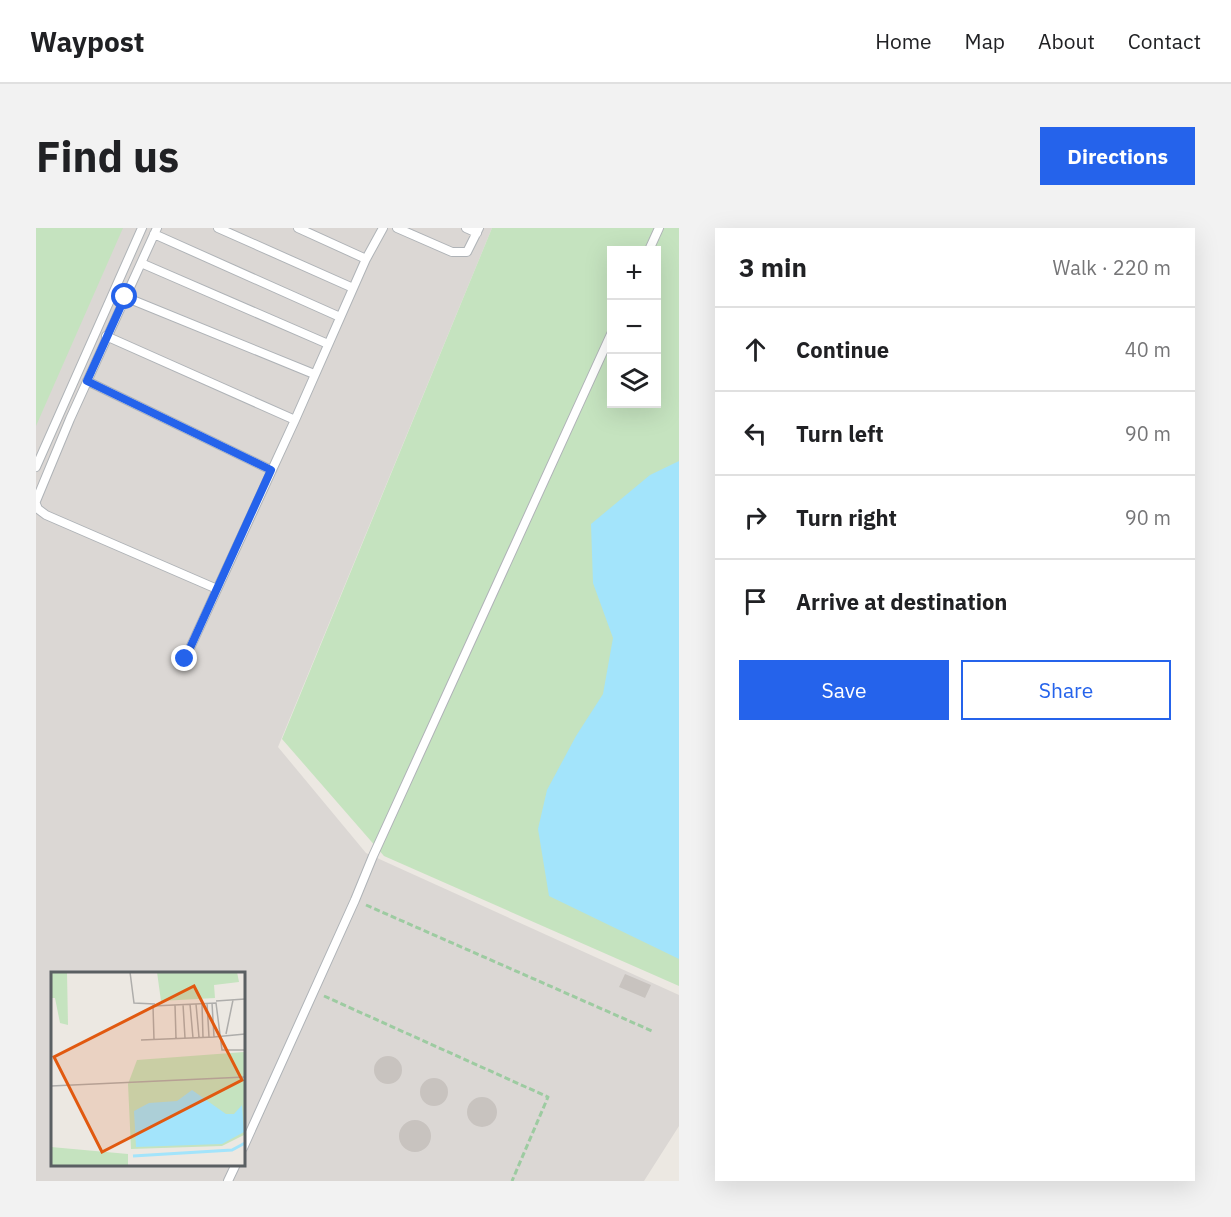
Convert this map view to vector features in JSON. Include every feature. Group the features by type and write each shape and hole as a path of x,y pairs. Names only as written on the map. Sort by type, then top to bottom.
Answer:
{"lane":[{"path":"36,467 142,228"},
{"path":"218,228 353,288"},
{"path":"298,228 366,259"},
{"path":"185,659 366,259 383,228"},
{"path":"397,228 459,253 466,252 478,230 466,228"},
{"path":"650,246 659,228"},
{"path":"217,589 46,515 38,509 36,502 56,451 106,336 155,231 340,316"},
{"path":"141,263 328,344"},
{"path":"125,297 315,374"},
{"path":"106,336 295,420"},
{"path":"244,1146 377,846 607,343"},
{"path":"87,381 271,470"},
{"path":"228,1181 235,1166"}],"path":[{"path":"355,900 652,1031"},
{"path":"314,991 548,1097 512,1181"}],"shaded area":[{"path":"36,228 492,228 278,747 366,853 679,995 679,1126 644,1181 36,1181"}],"green space":[{"path":"36,228 123,228 36,426"},
{"path":"492,228 679,228 679,986 384,856 282,739"}],"water":[{"path":"679,461 679,959 549,896 538,829 547,790 576,736 603,694 613,638 593,583 591,524 650,475"}],"building":[{"path":"625,974 651,985 645,998 619,987"},
{"path":"388,1056 398,1060 402,1070 398,1080 388,1084 378,1080 374,1070 378,1060"},
{"path":"434,1078 444,1082 448,1092 444,1102 434,1106 424,1102 420,1092 424,1082"},
{"path":"482,1097 493,1101 497,1112 493,1123 482,1127 471,1123 467,1112 471,1101"},
{"path":"415,1120 426,1125 431,1136 426,1147 415,1152 404,1147 399,1136 404,1125"}],"route":[{"path":"125,297 87,381 271,470 185,659"}]}
